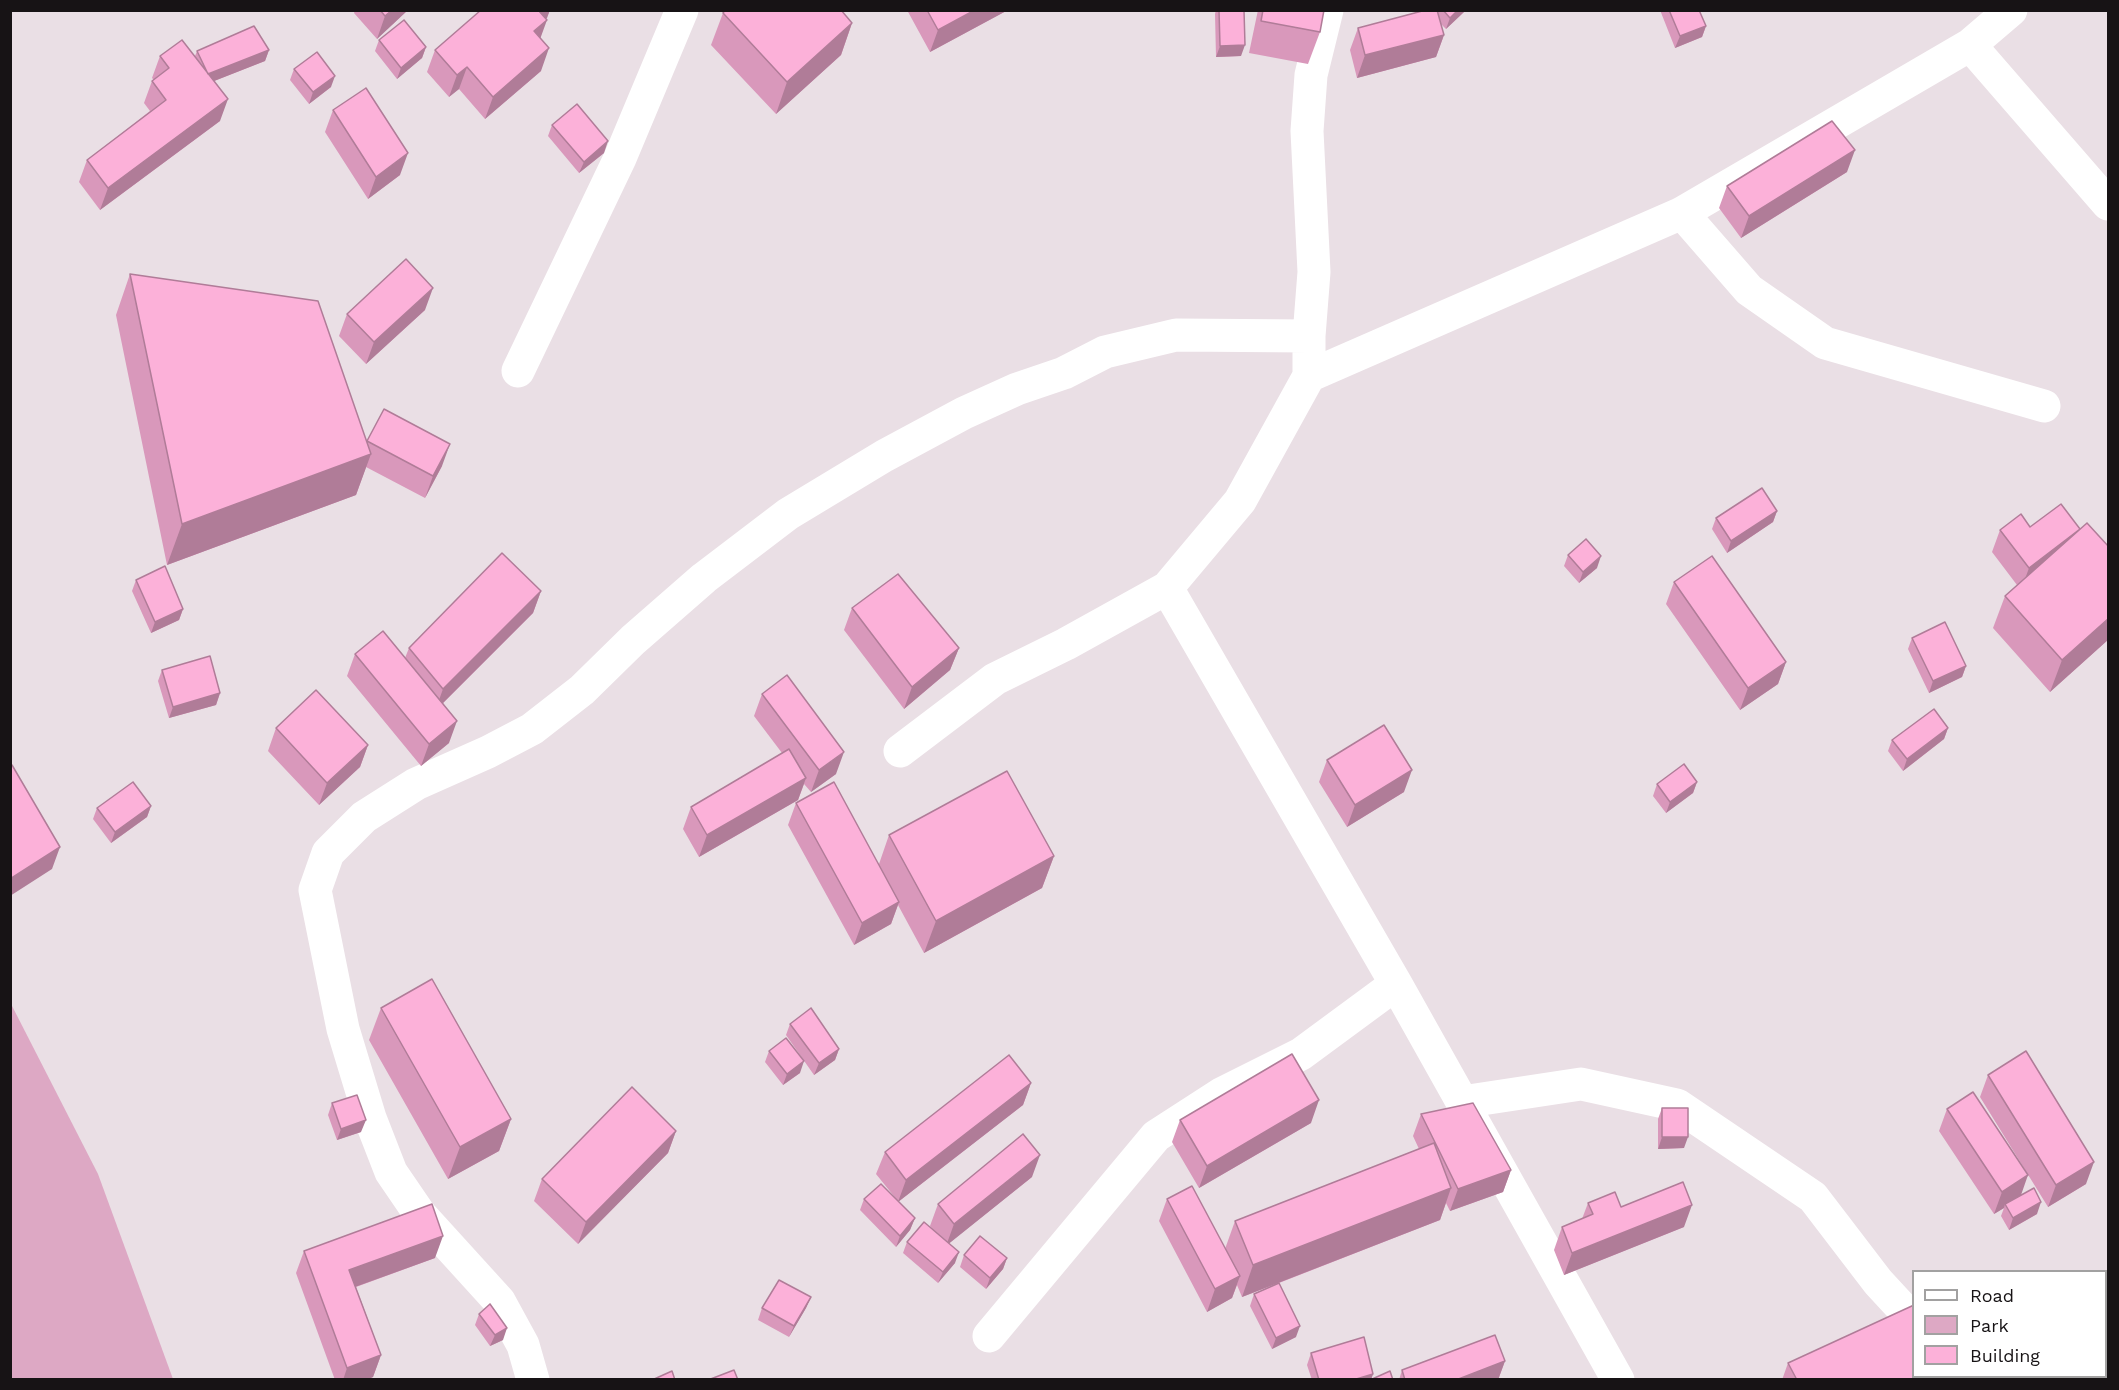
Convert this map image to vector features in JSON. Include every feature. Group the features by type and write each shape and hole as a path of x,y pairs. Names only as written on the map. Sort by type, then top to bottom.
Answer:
{"street":[{"path":"518,371 620,158 682,10"},
{"path":"900,751 995,679 1066,644 1167,588 1240,501 1309,376 1309,336 1314,272 1307,131 1311,75 1328,10"},
{"path":"1309,376 1682,213 1971,45 2011,10"},
{"path":"1971,45 2109,204"},
{"path":"1682,213 1749,290 1825,343 2044,406"},
{"path":"533,1380 523,1345 499,1301 420,1213 391,1172 370,1118 343,1029 315,890 328,853 364,817 416,784 488,752 532,729 582,690 633,640 704,578 788,514 884,456 964,413 1017,389 1064,373 1105,352 1176,335 1309,336"},
{"path":"1167,588 1396,984 1618,1380"},
{"path":"989,1336 1156,1136 1221,1094 1301,1054 1396,984"},
{"path":"1462,1102 1581,1084 1677,1106 1813,1197 1878,1282 1912,1319"}],"green space":[{"path":"10,1002 98,1174 173,1379 11,1379"}],"building":[{"path":"380,10 392,10 385,16"},
{"path":"481,10 538,10 547,20 534,31 549,48 493,97 467,67 457,75 435,50"},
{"path":"725,10 841,10 852,23 787,82 723,13"},
{"path":"927,10 975,10 938,30"},
{"path":"1219,10 1244,10 1245,45 1220,46"},
{"path":"1263,10 1324,10 1320,32 1261,21"},
{"path":"1426,10 1437,10 1444,35 1365,55 1358,28"},
{"path":"1443,10 1458,10 1450,18"},
{"path":"1669,10 1699,10 1706,26 1680,36"},
{"path":"404,20 426,47 401,68 379,40"},
{"path":"254,26 269,50 208,74 197,51"},
{"path":"182,40 228,99 108,188 87,160 166,100 152,81 169,68 160,56"},
{"path":"317,52 335,76 313,92 294,69"},
{"path":"366,88 408,153 376,177 333,110"},
{"path":"577,104 608,141 584,162 552,125"},
{"path":"1832,121 1855,150 1749,216 1727,186"},
{"path":"406,259 433,288 374,342 347,314"},
{"path":"130,274 318,301 371,454 182,524"},
{"path":"384,409 450,444 433,476 367,441"},
{"path":"1762,488 1777,511 1731,541 1716,518"},
{"path":"2061,504 2080,529 2029,568 2000,530 2021,514 2030,527"},
{"path":"2087,523 2109,547 2109,618 2062,660 2005,596"},
{"path":"1586,539 1601,556 1583,572 1568,555"},
{"path":"502,553 541,591 443,689 409,648"},
{"path":"1712,556 1786,662 1748,688 1674,582"},
{"path":"165,566 183,609 155,622 136,580"},
{"path":"898,574 959,648 912,687 852,608"},
{"path":"1945,622 1966,666 1933,681 1912,638"},
{"path":"383,631 457,721 429,744 355,654"},
{"path":"210,656 220,693 173,707 162,670"},
{"path":"787,675 844,752 819,770 762,694"},
{"path":"316,690 368,745 327,783 276,728"},
{"path":"1934,709 1948,728 1907,759 1892,740"},
{"path":"1384,725 1412,770 1355,805 1327,760"},
{"path":"789,749 806,778 707,835 691,807"},
{"path":"1684,764 1697,782 1670,802 1657,784"},
{"path":"12,765 60,847 10,879 10,767"},
{"path":"1007,771 1054,856 936,921 889,835"},
{"path":"133,782 151,806 115,832 97,808"},
{"path":"834,782 899,902 862,923 796,803"},
{"path":"432,979 511,1119 460,1147 381,1008"},
{"path":"811,1008 839,1049 819,1063 790,1024"},
{"path":"786,1038 804,1061 787,1074 769,1051"},
{"path":"2026,1051 2094,1162 2056,1185 1988,1075"},
{"path":"1292,1054 1319,1100 1207,1166 1180,1120"},
{"path":"1009,1055 1031,1083 906,1180 885,1152"},
{"path":"632,1087 676,1131 586,1222 542,1179"},
{"path":"1973,1092 2028,1175 2002,1192 1947,1109"},
{"path":"357,1095 366,1120 341,1129 332,1103"},
{"path":"1473,1103 1511,1170 1458,1189 1421,1114"},
{"path":"1662,1108 1688,1108 1688,1137 1662,1137"},
{"path":"1023,1134 1040,1155 954,1224 938,1204"},
{"path":"1434,1143 1451,1188 1253,1265 1235,1221"},
{"path":"1683,1182 1692,1205 1572,1253 1562,1227 1593,1214 1588,1203 1615,1192 1621,1207"},
{"path":"881,1184 915,1218 900,1236 864,1199"},
{"path":"1192,1186 1240,1276 1215,1289 1167,1199"},
{"path":"2034,1188 2041,1202 2013,1218 2005,1204"},
{"path":"432,1204 443,1236 349,1270 381,1355 347,1368 304,1251"},
{"path":"924,1222 959,1252 943,1272 907,1242"},
{"path":"980,1236 1007,1258 990,1278 964,1255"},
{"path":"779,1280 811,1297 794,1326 762,1308"},
{"path":"1279,1283 1300,1326 1276,1338 1254,1294"},
{"path":"490,1304 507,1328 495,1335 479,1314"},
{"path":"1912,1306 1912,1378 1920,1378 1916,1380 1797,1380 1788,1363"},
{"path":"1495,1335 1505,1361 1456,1380 1405,1380 1402,1370"},
{"path":"1364,1337 1373,1374 1353,1380 1319,1380 1311,1353"},
{"path":"734,1370 738,1380 708,1380"},
{"path":"672,1371 675,1380 652,1380"},
{"path":"1390,1371 1393,1380 1370,1380"}]}
